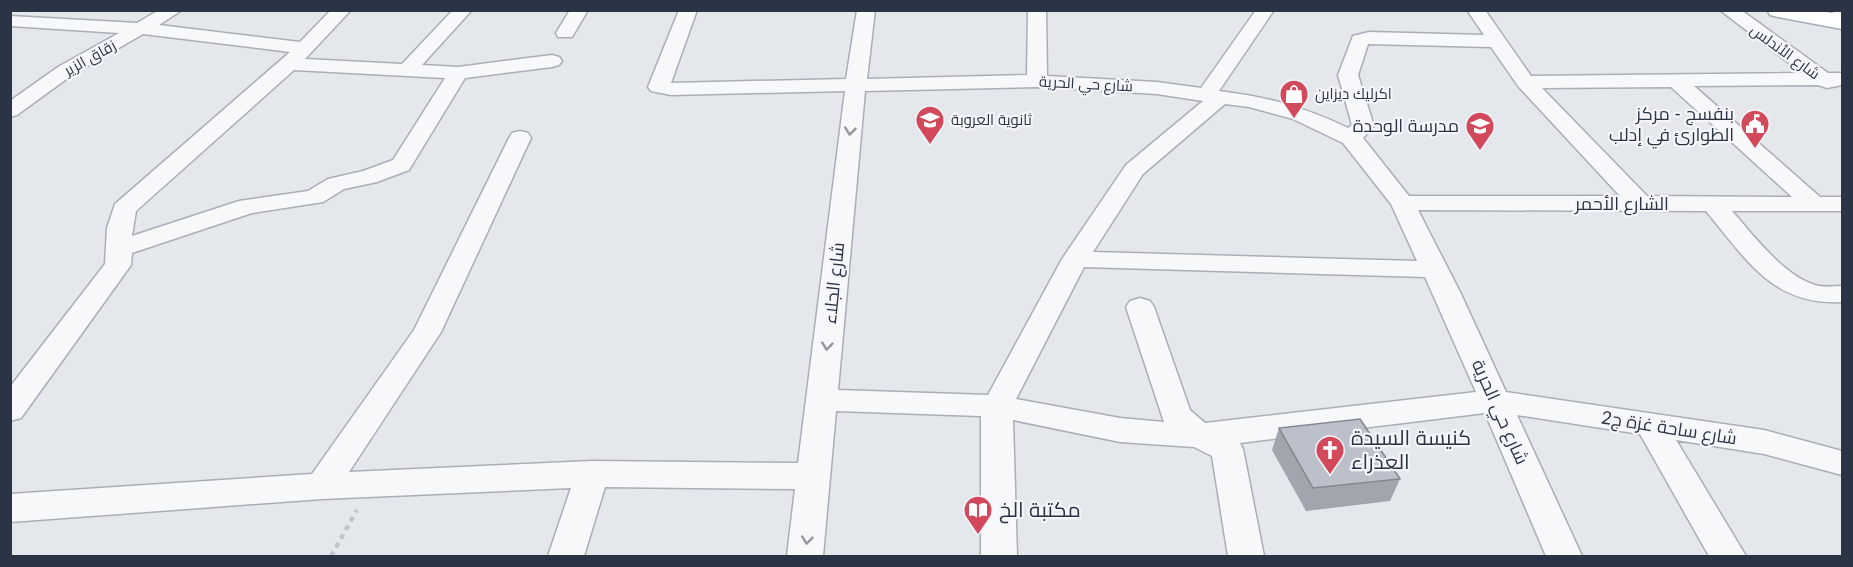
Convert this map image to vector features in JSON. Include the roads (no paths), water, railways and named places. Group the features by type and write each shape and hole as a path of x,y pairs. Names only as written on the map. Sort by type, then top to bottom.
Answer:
{"main road":[{"path":"1778,10 1838,15"}],"street":[{"name":"زقاق الزير","path":"10,111 65,71 144,29 173,10"},
{"path":"10,410 24,376 118,265 124,209 297,56 342,10"},
{"path":"406,71 463,10"},
{"path":"565,33 579,10"},
{"name":"شارع حي الحرية","path":"688,10 658,87 671,89 855,83 1037,81 1157,88 1250,101 1301,114 1351,138 1402,203 1435,269 1564,556"},
{"name":"شارع الجلاء","path":"805,556 855,83 866,10"},
{"path":"1037,10 1037,81"},
{"path":"999,556 997,406 1075,259 1134,170 1213,96 1265,10"},
{"path":"1476,10 1525,82 1641,204"},
{"name":"شارع الأندلس","path":"1729,10 1832,79 1842,94"},
{"path":"10,21 144,29 297,56 406,71 458,73 552,61"},
{"path":"10,35 31,22"},
{"path":"1351,138 1363,126 1348,75 1360,40 1369,38 1497,41"},
{"path":"119,249 248,206 314,197 336,184 369,177 401,165 458,73"},
{"path":"1525,82 1832,79"},
{"path":"1675,81 1814,204"},
{"path":"322,486 427,332 520,138"},
{"name":"الشارع الأحمر","path":"1402,203 1842,204"},
{"path":"1713,204 1779,277 1797,289 1814,294 1842,294"},
{"path":"1075,259 1435,269"},
{"path":"1140,307 1176,416 1199,436 1227,449 1246,556"},
{"path":"822,400 997,406 1120,430 1199,436"},
{"name":"شارع ساحة غزة ج2","path":"1199,436 1495,401 1764,442 1842,463"},
{"path":"1650,425 1728,556"},
{"path":"566,556 592,474"},
{"path":"10,508 373,483 592,474 813,476"}],"place":[{"name":"اكرليك ديزاين","path":"1294,120"},
{"name":"ثانوية العروبة","path":"930,146"},
{"name":"بنفسج - مركز الطوارئ في إدلب","path":"1755,150"},
{"name":"مدرسة الوحدة","path":"1480,152"},
{"name":"كنيسة السيدة العذراء","path":"1330,476"},
{"name":"مكتبة الخ","path":"978,536"}]}
